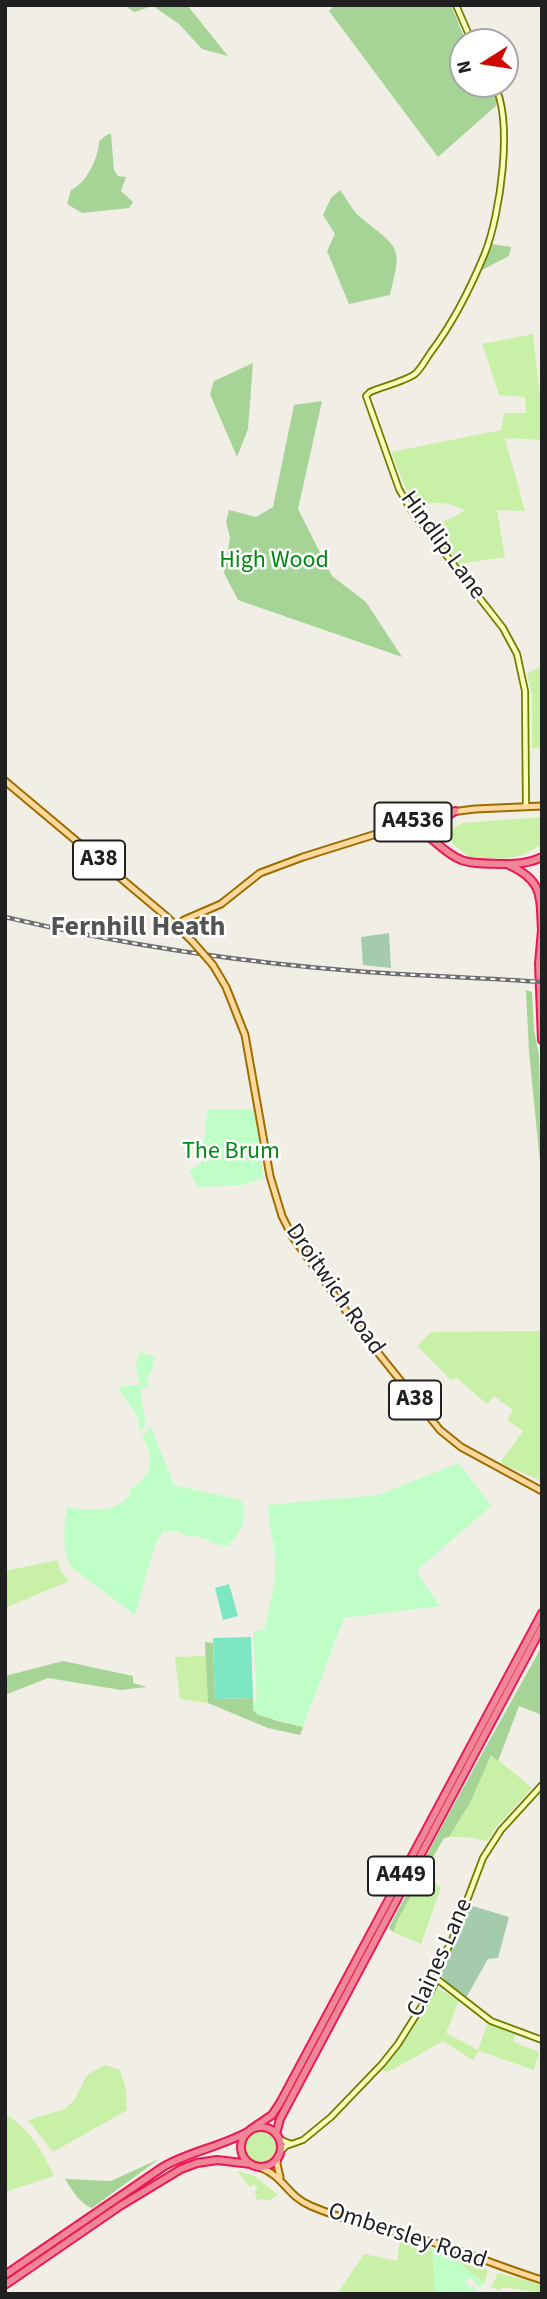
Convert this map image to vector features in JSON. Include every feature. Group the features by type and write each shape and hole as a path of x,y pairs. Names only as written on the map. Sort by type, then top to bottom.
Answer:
{"highway":[{"path":"433,839 438,822 455,811"},
{"path":"420,819 447,855 459,860 507,864 528,862 542,857"},
{"path":"507,864 531,878 538,889 541,903 539,964 542,1040"},
{"name":"A449","path":"5,2275 163,2167 184,2156 229,2142 272,2115 542,1614"},
{"name":"A449","path":"277,2137 280,2119 542,1627"},
{"path":"5,2285 120,2206 181,2169 217,2160 253,2165 267,2166 279,2154 277,2137 267,2128 249,2131 243,2139 241,2150 253,2165"}],"main road":[{"name":"Droitwich Road","path":"5,781 177,926 213,965 226,987 245,1035 270,1176 282,1216 301,1251 440,1430 461,1447 542,1492"},
{"name":"A4536","path":"177,926 184,920 221,904 260,873 420,819 455,811 542,806"},
{"path":"279,2154 278,2169 281,2179"},
{"name":"Ombersley Road","path":"253,2165 270,2171 281,2179 299,2200 343,2218 436,2244 542,2280"}],"street":[{"path":"456,5 466,28"},
{"name":"Hindlip Lane","path":"500,98 504,150 486,251 440,340 415,374 366,396 399,489 437,545 503,628 517,654 525,691 526,807"},
{"name":"Claines Lane","path":"279,2154 291,2144 303,2140 323,2123 382,2064 419,2014 437,1979 437,1969 452,1940 483,1858 501,1830 542,1785"},
{"path":"437,1979 491,2021 542,2040"},
{"path":"277,2137 291,2144"}],"green space":[{"path":"124,5 187,5 228,56 202,49 179,24 153,6 134,12"},
{"path":"335,5 451,5 460,28 449,28 449,98 496,98 498,104 438,157 329,11"},
{"path":"111,134 114,170 118,176 126,177 121,191 133,202 129,208 82,213 67,204 71,190 86,176 94,162 99,141"},
{"path":"340,190 357,214 390,242 394,249 397,256 390,295 349,304 327,251 335,234 323,215 331,198"},
{"path":"491,244 511,247 509,256 482,270"},
{"path":"533,334 542,440 505,438 525,511 497,510 505,557 459,564 429,526 465,510 439,503 413,506 391,452 501,430 504,413 526,413 525,397 499,395 482,344"},
{"path":"253,363 248,429 237,457 210,394 214,381"},
{"name":"High Wood","path":"322,401 298,509 332,576 366,602 402,657 238,600 224,573 230,538 226,522 229,510 256,517 273,507 294,405"},
{"path":"542,666 542,749 532,748 532,695 527,674"},
{"path":"542,817 542,844 523,855 503,859 469,857 452,843 453,830 463,823"},
{"path":"389,933 391,968 363,965 361,937"},
{"path":"526,990 532,992 534,1030 539,1055 542,1183 529,1051"},
{"name":"The Brum","path":"254,1109 264,1178 243,1185 198,1187 189,1171 202,1162 207,1110"},
{"path":"542,1331 542,1481 500,1463 523,1431 507,1420 513,1410 494,1396 487,1404 457,1378 451,1380 417,1346 431,1332"},
{"path":"139,1352 155,1357 147,1378 149,1388 143,1387 140,1390 146,1425 140,1431 136,1414 119,1390 121,1386 140,1385 136,1367"},
{"path":"151,1427 174,1485 241,1500 244,1518 228,1546 209,1543 209,1540 195,1535 193,1538 177,1531 163,1531 154,1548 135,1615 72,1568 65,1546 65,1523 67,1507 101,1510 125,1500 130,1494 129,1491 147,1473 150,1461 142,1437"},
{"path":"459,1463 491,1506 416,1571 440,1606 344,1618 303,1727 258,1715 253,1710 257,1699 253,1632 265,1629 275,1573 268,1505 378,1495"},
{"path":"57,1560 61,1572 69,1581 5,1608 5,1571"},
{"path":"229,1584 238,1616 223,1620 215,1588"},
{"path":"251,1637 253,1698 215,1699 213,1638"},
{"path":"205,1642 213,1643 215,1699 253,1698 253,1705 274,1720 303,1727 300,1735 268,1728 208,1703"},
{"path":"542,1646 542,1715 519,1706 498,1761 491,1755 470,1803 449,1837 444,1838 393,1932 389,1928"},
{"path":"206,1656 208,1703 180,1699 175,1657"},
{"path":"63,1661 133,1676 133,1683 147,1687 121,1690 48,1678 5,1695 5,1676"},
{"path":"491,1754 532,1788 487,1841 449,1837 470,1803"},
{"path":"423,1875 441,1887 421,1944 393,1932 399,1916"},
{"path":"469,1905 509,1917 498,1958 488,1959 466,1998 449,1985 441,1975 440,1967 452,1947"},
{"path":"437,1988 459,2001 446,2033 478,2050 488,2022 515,2035 513,2042 539,2052 534,2070 479,2051 473,2060 443,2041 394,2069 387,2072 381,2069 405,2041"},
{"path":"105,2065 120,2070 126,2089 127,2110 53,2152 28,2120 65,2109 74,2101 87,2075"},
{"path":"5,2114 22,2126 34,2141 54,2176 5,2192"},
{"path":"261,2130 273,2135 278,2147 273,2159 261,2164 249,2159 244,2147 249,2135"},
{"path":"159,2159 92,2208 80,2200 65,2179 111,2181"},
{"path":"237,2171 254,2176 278,2195 268,2201 256,2200 254,2192 258,2189 254,2184 250,2187"},
{"path":"400,2238 432,2248 435,2294 337,2294 364,2254 397,2261"},
{"path":"432,2248 446,2253 484,2283 480,2288 470,2277 465,2281 470,2288 474,2286 476,2289 472,2294 435,2294"},
{"path":"446,2253 485,2267 488,2272 484,2283"},
{"path":"498,2273 542,2284 542,2293 491,2287"}],"railway":[{"path":"5,917 185,952 276,964 542,982"}],"district":[{"name":"Fernhill Heath","path":"138,929"}]}
